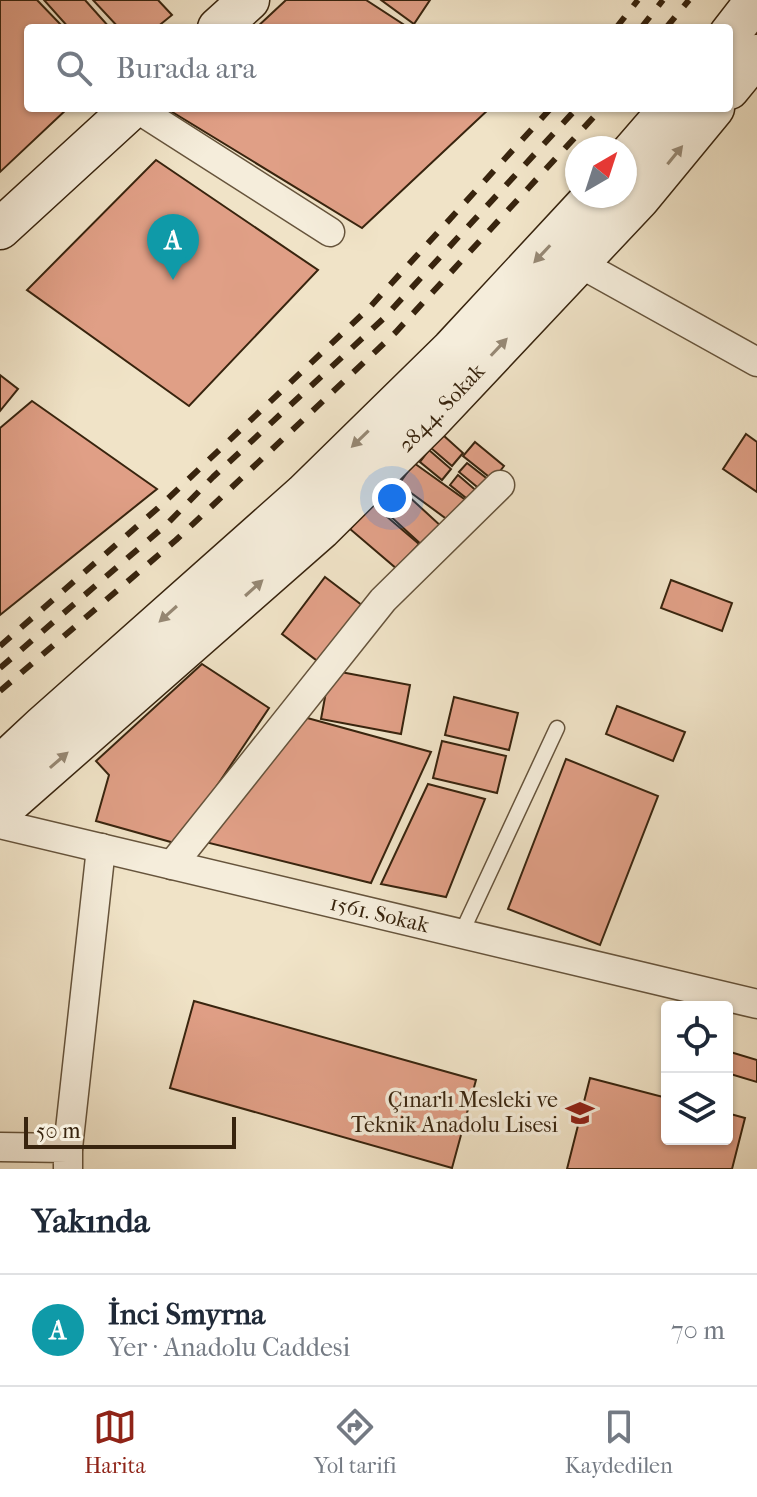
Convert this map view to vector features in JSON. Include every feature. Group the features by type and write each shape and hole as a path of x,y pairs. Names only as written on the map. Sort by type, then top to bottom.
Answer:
{"main road":[{"path":"733,30 756,0"},
{"path":"733,84 757,55"},
{"path":"0,229 130,112"},
{"path":"637,146 667,112"},
{"name":"2844. Sokak","path":"0,811 321,529 430,421 639,199 711,112"},
{"name":"2844. Sokak","path":"0,766 304,494 452,349 583,208"}],"street":[{"path":"140,112 330,232"},
{"path":"579,263 757,362"},
{"path":"172,865 383,600 500,485"},
{"name":"1561. Sokak","path":"0,824 757,1004"},
{"path":"0,1147 68,1158 101,848"}],"lane":[{"path":"461,934 557,728"}],"building":[{"path":"0,0 37,0 60,24 24,24 24,112 64,112 0,172"},
{"path":"44,0 85,0 106,24 65,24"},
{"path":"93,0 158,0 172,15 161,24 115,24"},
{"path":"286,0 366,0 403,24 260,24"},
{"path":"381,0 430,0 414,24"},
{"path":"172,112 486,112 362,228"},
{"path":"156,160 318,270 189,406 27,290"},
{"path":"0,375 18,389 0,411"},
{"path":"32,401 157,489 0,615 0,428"},
{"path":"746,434 757,442 757,492 723,469"},
{"path":"443,435 463,453 452,466 431,448"},
{"path":"475,442 504,466 493,480 463,456"},
{"path":"429,450 451,469 442,480 420,462"},
{"path":"414,463 467,501 452,523 399,484"},
{"path":"467,463 490,481 482,491 459,472"},
{"path":"458,475 479,493 471,502 450,485"},
{"path":"394,483 442,527 424,547 376,503"},
{"path":"372,504 419,544 397,569 350,529"},
{"path":"325,577 363,606 320,663 282,634"},
{"path":"671,580 732,603 722,631 661,608"},
{"path":"202,664 269,708 178,844 96,821 109,775 96,761"},
{"path":"330,670 410,685 401,734 321,719"},
{"path":"454,697 518,713 509,750 445,735"},
{"path":"617,706 685,732 673,761 606,734"},
{"path":"300,716 431,752 371,883 201,841"},
{"path":"442,741 506,756 497,793 433,778"},
{"path":"566,759 658,796 600,945 508,909"},
{"path":"428,784 485,799 446,897 381,884"},
{"path":"194,1001 476,1080 452,1168 170,1088"},
{"path":"733,1053 757,1060 757,1082 733,1075"},
{"path":"590,1078 661,1096 661,1145 733,1145 733,1115 745,1118 732,1169 567,1169"}],"railway":[{"path":"619,24 638,0"},
{"path":"644,24 663,0"},
{"path":"669,24 689,0"},
{"path":"0,646 158,508 370,307 547,112"},
{"path":"0,668 167,524 213,477 383,319 573,112"},
{"path":"0,691 176,540 396,332 598,112"}],"place":[{"name":"İnci Smyrna","path":"173,280"},
{"name":"Çınarlı Mesleki ve Teknik Anadolu Lisesi","path":"580,1113"}]}
